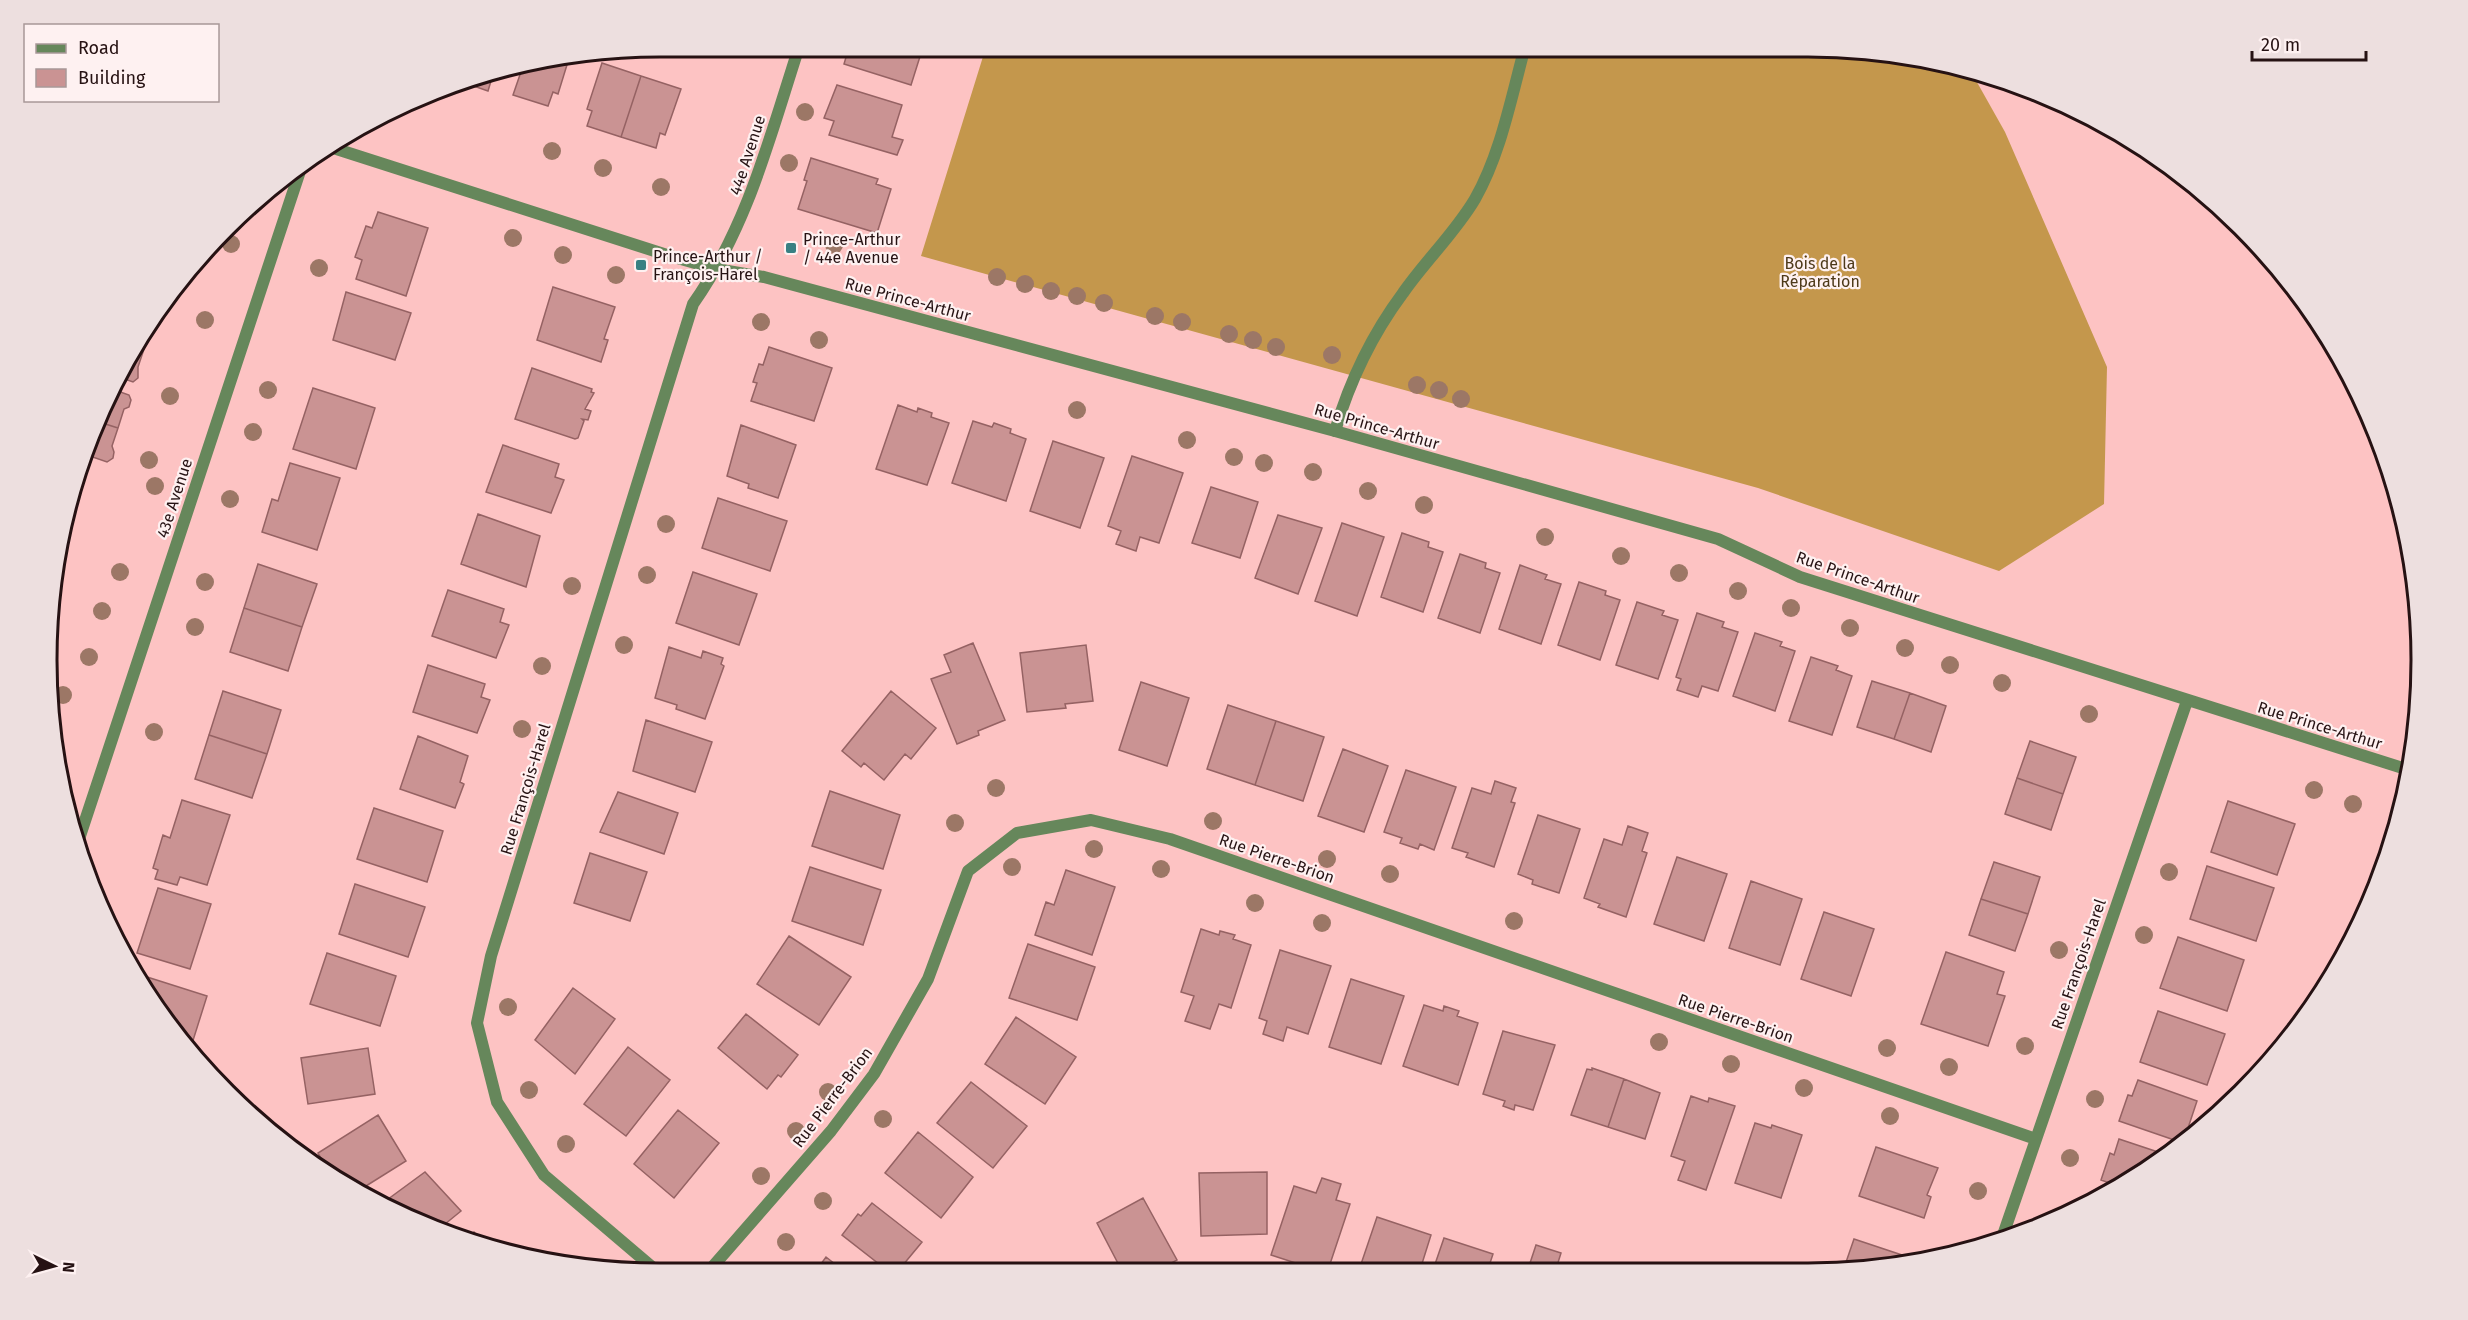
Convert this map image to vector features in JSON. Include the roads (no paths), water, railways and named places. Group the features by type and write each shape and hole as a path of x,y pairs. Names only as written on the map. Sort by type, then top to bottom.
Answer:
{"street":[{"name":"44e Avenue","path":"716,269 748,207 796,57"},
{"path":"1335,431 1345,396 1370,341 1403,292 1474,200 1495,151 1522,57"},
{"name":"Rue Prince-Arthur","path":"339,150 716,269 770,278 1335,431 1719,539 1800,578 2401,767"},
{"name":"43e Avenue","path":"82,830 297,179"},
{"name":"Rue François-Harel","path":"647,1263 544,1175 497,1102 477,1023 491,956 693,304 716,269"},
{"name":"Rue François-Harel","path":"2005,1230 2187,701"},
{"name":"Rue Pierre-Brion","path":"716,1263 831,1131 874,1074 928,979 968,871 1017,833 1091,820 1170,839 2036,1139"}],"place":[{"name":"Prince-Arthur / 44e Avenue","path":"791,248"},
{"name":"Prince-Arthur / François-Harel","path":"641,265"}],"park label":[{"name":"Bois de la Réparation","path":"1820,272"}]}
